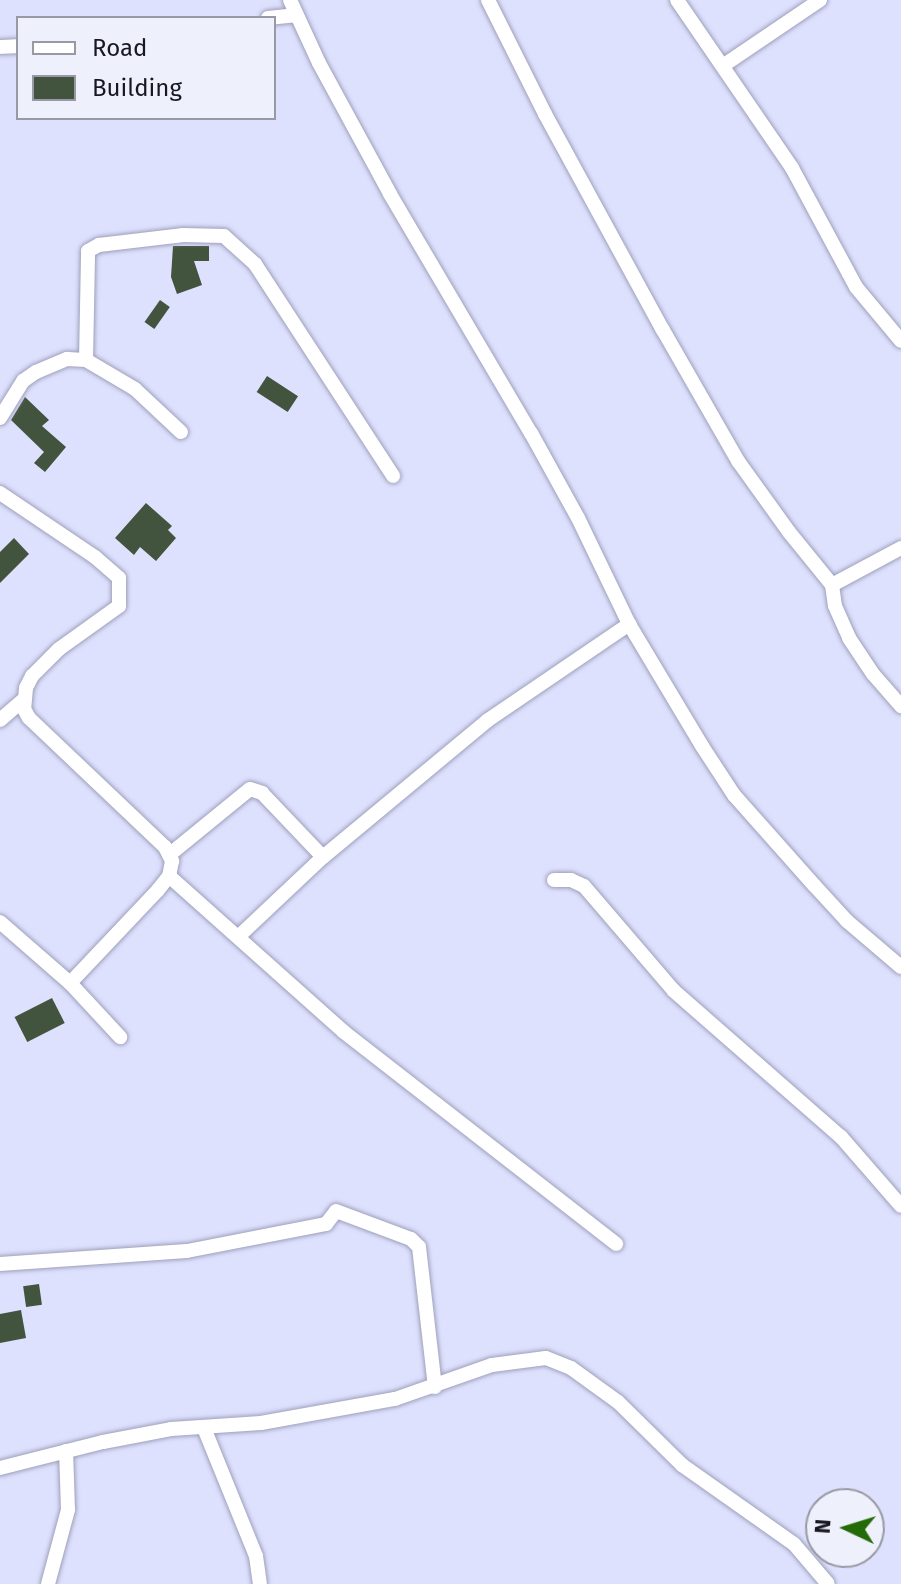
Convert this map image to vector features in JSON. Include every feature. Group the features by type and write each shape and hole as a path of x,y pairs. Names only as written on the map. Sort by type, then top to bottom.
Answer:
{"street":[{"path":"290,0 295,15 390,194 578,518 629,624 734,795 847,921 901,967"},
{"path":"488,0 545,114 729,446 789,532 832,585 835,606 849,638 873,674 901,706"},
{"path":"677,0 792,168 856,287 901,341"},
{"path":"724,65 820,0"},
{"path":"276,17 295,15"},
{"path":"86,360 88,251 99,245 183,235 224,236 255,264 393,476"},
{"path":"0,418 23,381 36,372 67,359 86,360 135,389 181,432"},
{"path":"0,493 112,570 122,587 119,606 113,613 59,649 32,676 24,699 0,720"},
{"path":"832,585 901,548"},
{"path":"238,937 323,857 488,720 629,624"},
{"path":"24,699 29,718 169,855 169,876 70,983"},
{"path":"169,855 250,789 262,793 323,857"},
{"path":"169,876 344,1032 616,1244"},
{"path":"554,880 571,880 584,886 674,991 841,1137 901,1206"},
{"path":"0,922 70,983 120,1037"},
{"path":"0,1264 187,1251 326,1224 336,1211 411,1239 419,1247 435,1387"},
{"path":"0,1468 171,1429 261,1423 395,1399 492,1365 527,1358 546,1358 571,1368 618,1402 682,1465 794,1544 828,1584"},
{"path":"204,1428 256,1556 260,1584"},
{"path":"48,1584 68,1510 66,1451"}],"building":[{"path":"173,246 209,246 209,261 194,261 202,285 177,294 171,277"},
{"path":"160,300 170,307 154,329 145,322"},
{"path":"267,376 298,396 288,412 257,392"},
{"path":"25,397 49,420 42,426 66,447 45,472 34,463 44,452 11,420"},
{"path":"146,503 172,526 168,530 176,538 156,561 140,547 134,555 115,538"},
{"path":"14,538 29,554 0,583 0,552"},
{"path":"52,998 65,1023 27,1042 15,1017"},
{"path":"39,1284 42,1305 26,1307 23,1286"},
{"path":"21,1310 26,1338 0,1343 0,1314"}]}
